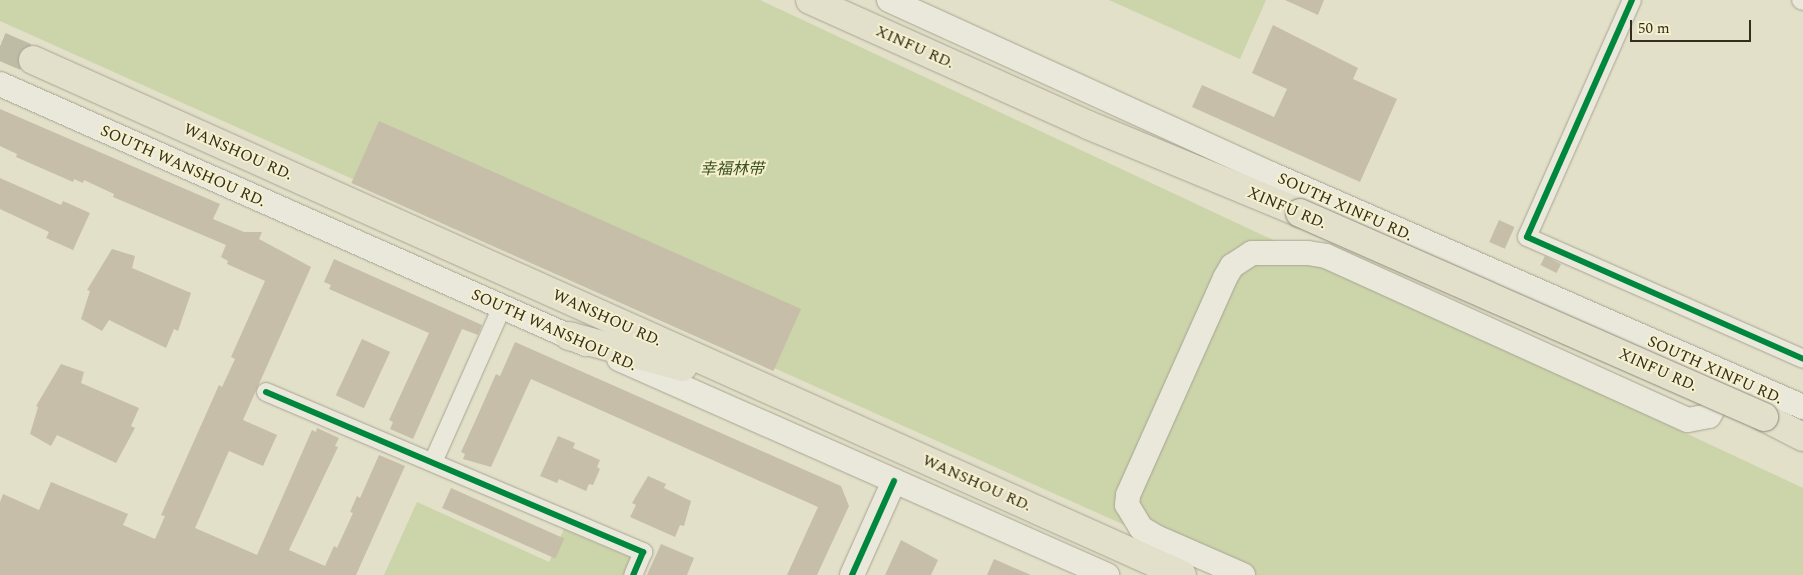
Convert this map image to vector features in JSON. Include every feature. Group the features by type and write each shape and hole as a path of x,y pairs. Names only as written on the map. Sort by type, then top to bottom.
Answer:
{"main road":[{"name":"XINFU RD.","path":"810,0 1088,125 1300,213 1764,416"},
{"name":"SOUTH XINFU RD.","path":"889,0 1271,174 1803,407"},
{"name":"WANSHOU RD.","path":"33,60 1182,575"},
{"name":"SOUTH WANSHOU RD.","path":"0,84 1107,575"},
{"path":"1243,575 1156,537 1141,528 1127,505 1128,495 1225,278 1232,266 1252,253 1308,253 1326,256 1688,420 1709,416 1731,377"},
{"path":"569,336 762,388"},
{"path":"1764,416 1803,433"},
{"path":"1764,416 1803,437"},
{"path":"852,575 894,481"}],"street":[{"path":"1632,0 1527,237 1803,359"},
{"path":"433,462 502,307"},
{"path":"266,392 643,552 633,575"}],"green space":[{"name":"幸福林带","path":"0,0 760,0 1803,488 1803,575 1236,575 0,21"},
{"path":"1109,0 1266,0 1240,59"},
{"path":"417,502 549,562 564,529 634,559 627,575 384,575"}],"building":[{"path":"1285,0 1324,0 1318,15"},
{"path":"1273,25 1358,68 1353,79 1397,99 1360,182 1192,107 1202,85 1274,117 1287,89 1252,73"},
{"path":"0,109 220,204 213,219 244,232 262,232 259,239 311,267 243,420 277,435 263,466 229,451 195,528 257,555 312,430 316,432 317,428 339,438 335,446 338,447 289,550 325,566 334,546 337,548 353,513 350,512 357,496 360,498 379,455 405,466 356,575 0,575 0,502 3,494 39,510 51,482 128,514 123,525 155,539 165,516 161,515 219,385 222,387 235,359 231,357 265,281 227,264 228,261 221,257 226,245 113,197 114,194 84,180 83,183 74,179 73,182 16,157 17,154 0,146"},
{"path":"379,121 801,309 773,371 351,183"},
{"path":"0,178 61,205 63,201 90,213 73,250 46,238 49,232 0,209"},
{"path":"1499,220 1515,227 1505,249 1489,242"},
{"path":"112,249 135,256 132,268 191,293 178,331 174,329 166,348 109,320 102,331 81,319 90,291 87,290"},
{"path":"1545,256 1561,264 1556,273 1540,265"},
{"path":"334,259 482,325 478,335 462,329 413,439 390,429 393,422 389,420 429,333 329,289 331,285 324,282"},
{"path":"362,339 390,352 364,408 336,395"},
{"path":"515,342 841,486 849,506 817,575 787,575 818,507 531,379 491,467 463,459 465,454 461,452 496,374 500,376"},
{"path":"61,364 84,372 81,383 139,408 131,426 135,428 116,463 57,435 51,446 30,434 38,407 36,406"},
{"path":"558,436 575,443 573,448 600,460 597,467 600,469 593,485 589,484 586,491 559,479 557,483 540,476"},
{"path":"648,476 666,484 664,488 691,501 684,526 680,525 675,537 630,517 636,505 632,503"},
{"path":"451,488 564,538 555,559 442,508"},
{"path":"901,540 938,560 931,575 885,575"},
{"path":"661,544 694,558 687,575 647,575"},
{"path":"994,559 1031,575 987,575"}],"tunnel":[{"path":"0,46 33,60"}],"cycle path":[{"path":"1632,0 1527,237 1803,359"},
{"path":"266,392 643,552 633,575"},
{"path":"852,575 894,481"}]}
